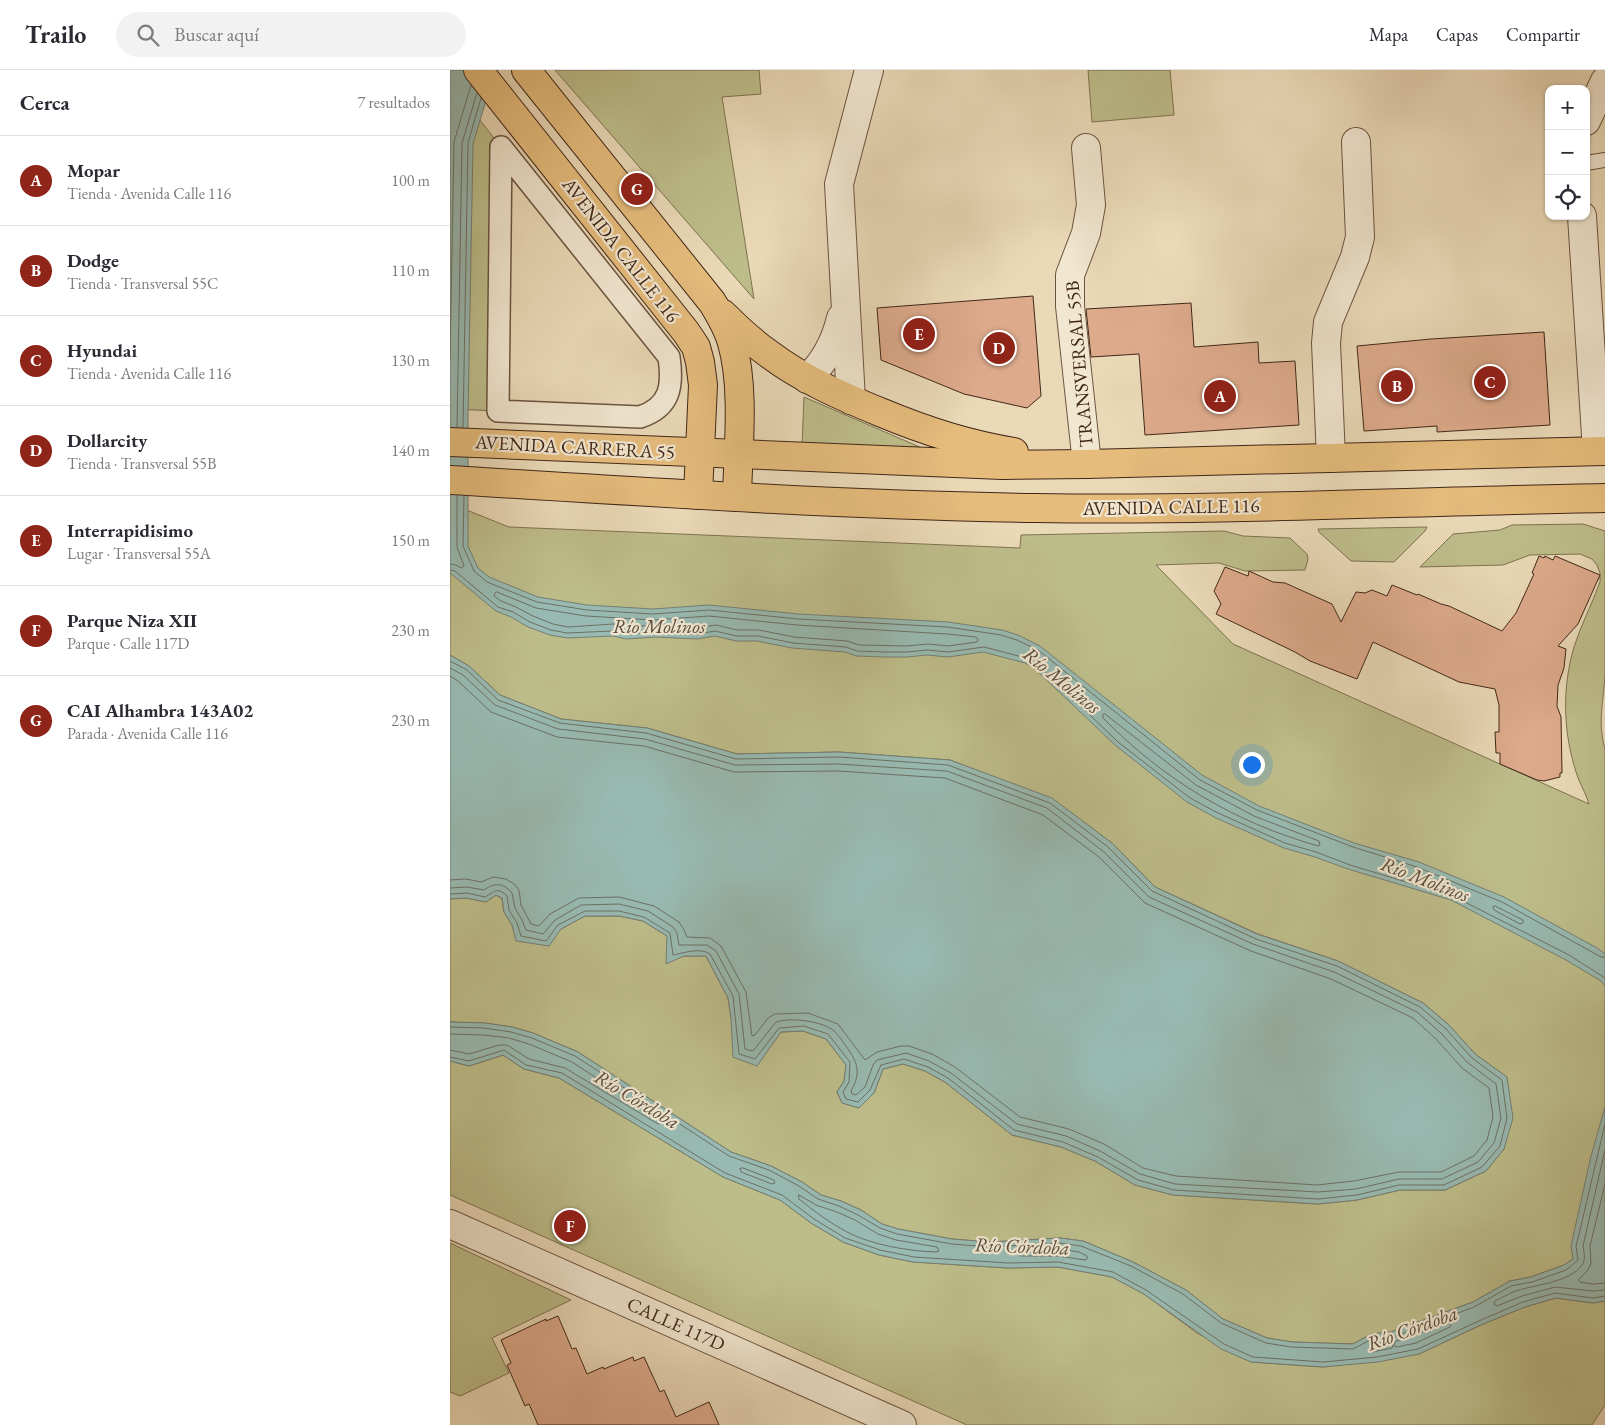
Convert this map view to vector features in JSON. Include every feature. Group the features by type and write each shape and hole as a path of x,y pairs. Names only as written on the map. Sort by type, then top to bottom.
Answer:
{"main road":[{"name":"AVENIDA CALLE 116","path":"478,70 686,332 696,348 703,385 698,495 917,506 1040,508 1189,508 1600,501"},
{"name":"AVENIDA CALLE 116","path":"526,70 712,302 725,324 732,342 739,388 737,497"},
{"path":"712,302 734,325 768,354 806,378 851,400 905,422 967,442 996,449 1087,464"},
{"name":"AVENIDA CARRERA 55","path":"450,442 700,453"},
{"path":"700,453 944,463 1087,464 1601,451"},
{"path":"450,480 698,495"}],"street":[{"path":"851,400 839,184 869,70"},
{"path":"1590,113 1605,81"},
{"path":"1332,458 1326,342 1328,322 1355,257 1360,237 1356,142"},
{"path":"501,147 669,357 672,376 670,391 664,402 652,413 640,417 498,411 499,313 501,147"},
{"name":"TRANSVERSAL 55B","path":"1086,148 1090,205 1086,233 1070,275 1070,306 1087,464"},
{"path":"1582,220 1601,451"},
{"path":"806,378 817,369 831,349 845,305"},
{"name":"CALLE 117D","path":"450,1224 902,1425"}],"lane":[{"path":"1590,162 1605,160"}],"green space":[{"path":"555,70 759,70 761,94 722,97 754,299"},
{"path":"1088,70 1170,70 1174,115 1092,122"},
{"path":"450,82 501,147 498,411 450,409"},
{"path":"804,397 929,451 802,446"},
{"path":"450,511 469,511 509,527 1020,548 1021,535 1224,531 1243,536 1290,538 1307,554 1308,559 1305,570 1245,571 1219,563 1156,565 1233,644 1589,804 1577,776 1572,757 1566,725 1566,694 1567,678 1574,647 1600,582 1600,573 1597,565 1592,559 1580,554 1530,555 1503,565 1420,567 1453,534 1500,530 1512,525 1583,524 1605,531 1605,673 1601,729 1605,749 1605,1261 1573,1259 1564,1265 1531,1277 1510,1281 1473,1302 1391,1332 1371,1334 1353,1344 1292,1342 1267,1338 1223,1319 1186,1290 1133,1262 1083,1241 1060,1238 990,1242 952,1239 898,1229 882,1224 861,1210 821,1195 802,1182 771,1166 731,1152 578,1052 533,1033 512,1027 485,1023 450,1022 450,899 466,898 486,902 496,895 502,899 504,912 512,925 517,941 561,929 585,916 619,916 643,921 667,936 684,956 706,956 728,998 731,1018 757,1065 781,1032 803,1031 826,1039 846,1065 844,1081 837,1092 842,1103 859,1108 874,1093 883,1069 903,1064 925,1071 945,1082 1012,1135 1061,1147 1095,1161 1135,1185 1173,1195 1318,1204 1357,1200 1400,1190 1445,1190 1486,1171 1504,1149 1507,1077 1475,1054 1449,1025 1423,1003 1338,961 1258,934 1155,887 1112,843 1052,799 950,760 839,752 737,754 647,728 561,719 500,695 469,666 450,655"},
{"path":"1427,527 1394,562 1351,561 1318,529"},
{"path":"503,1055 524,1069 559,1078 723,1177 780,1200 811,1223 843,1242 879,1255 913,1262 1008,1268 1058,1267 1112,1277 1144,1294 1197,1333 1251,1362 1323,1367 1419,1354 1483,1324 1525,1307 1556,1298 1593,1303 1605,1301 1605,1405 1592,1425 967,1425 450,1195 450,1061 469,1066"},
{"path":"450,1243 571,1300 492,1338 509,1373 460,1396 450,1392"}],"water":[{"name":"Río Molinos","path":"450,70 495,70 473,144 468,415 468,546 478,568 489,577 538,597 587,605 653,609 709,605 798,614 948,622 1002,630 1018,635 1040,646 1202,775 1259,806 1354,843 1419,862 1504,897 1597,948 1605,954 1605,986 1601,981 1566,960 1451,900 1284,848 1216,818 1187,802 1115,745 1034,668 1025,663 983,652 948,657 927,655 907,657 856,656 845,652 792,648 757,641 736,641 715,636 697,639 656,637 626,639 613,636 567,638 550,635 528,627 496,611 450,573"},
{"path":"450,655 469,666 500,695 561,719 647,728 737,754 839,752 950,760 1052,798 1112,843 1155,887 1257,934 1338,961 1423,1003 1449,1025 1475,1054 1507,1077 1513,1118 1504,1149 1486,1171 1445,1190 1400,1190 1357,1200 1318,1204 1173,1195 1135,1185 1095,1161 1061,1147 1012,1135 945,1082 925,1071 903,1064 883,1069 874,1093 859,1108 842,1103 837,1092 844,1081 846,1065 826,1039 803,1031 781,1032 757,1066 733,1057 728,998 706,956 684,956 666,964 667,936 643,921 619,916 585,916 561,929 549,946 516,941 512,925 504,912 502,898 496,895 486,902 466,898 450,899"},
{"name":"Río Córdoba","path":"450,1022 485,1023 512,1027 533,1033 578,1052 731,1152 771,1166 802,1182 821,1195 861,1210 882,1224 898,1229 952,1239 990,1242 1060,1238 1083,1241 1133,1262 1186,1290 1223,1319 1267,1338 1292,1342 1353,1344 1371,1334 1391,1332 1473,1302 1510,1281 1531,1277 1564,1265 1573,1259 1571,1246 1591,1156 1605,1107 1605,1301 1593,1303 1556,1298 1525,1307 1483,1324 1419,1354 1378,1362 1323,1367 1251,1362 1221,1349 1144,1294 1112,1277 1058,1267 1008,1268 913,1262 879,1255 843,1242 811,1223 780,1200 723,1177 559,1078 524,1069 503,1055 469,1066 450,1061"}],"building":[{"path":"1033,296 1041,396 1027,408 964,394 881,360 877,308"},
{"path":"1191,303 1194,347 1258,342 1259,363 1295,361 1299,425 1145,435 1139,354 1091,357 1086,309"},
{"path":"1544,332 1550,425 1437,432 1437,426 1364,431 1357,346"},
{"path":"1539,556 1544,558 1545,556 1553,560 1555,556 1600,575 1578,624 1558,646 1566,649 1564,668 1558,685 1557,706 1561,717 1562,773 1560,773 1560,777 1544,781 1537,780 1500,764 1500,753 1496,753 1495,732 1499,732 1499,705 1495,689 1459,682 1373,642 1357,679 1310,661 1216,614 1221,604 1214,591 1225,567 1248,576 1249,571 1273,582 1285,583 1332,604 1341,622 1356,592 1365,593 1372,590 1387,596 1392,585 1449,606 1502,631 1516,613 1534,574 1532,573"},
{"path":"558,1316 572,1349 576,1348 587,1374 633,1357 634,1361 644,1357 660,1392 664,1390 676,1417 709,1402 719,1425 538,1425 529,1404 525,1406 507,1365 511,1363 501,1340 546,1319 546,1321"}],"place":[{"name":"CAI Alhambra 143A02","path":"637,189"},
{"name":"Interrapidisimo","path":"919,334"},
{"name":"Dollarcity","path":"999,348"},
{"name":"Hyundai","path":"1490,382"},
{"name":"Dodge","path":"1397,386"},
{"name":"Mopar","path":"1220,396"},
{"name":"Parque Niza XII","path":"570,1226"}]}
